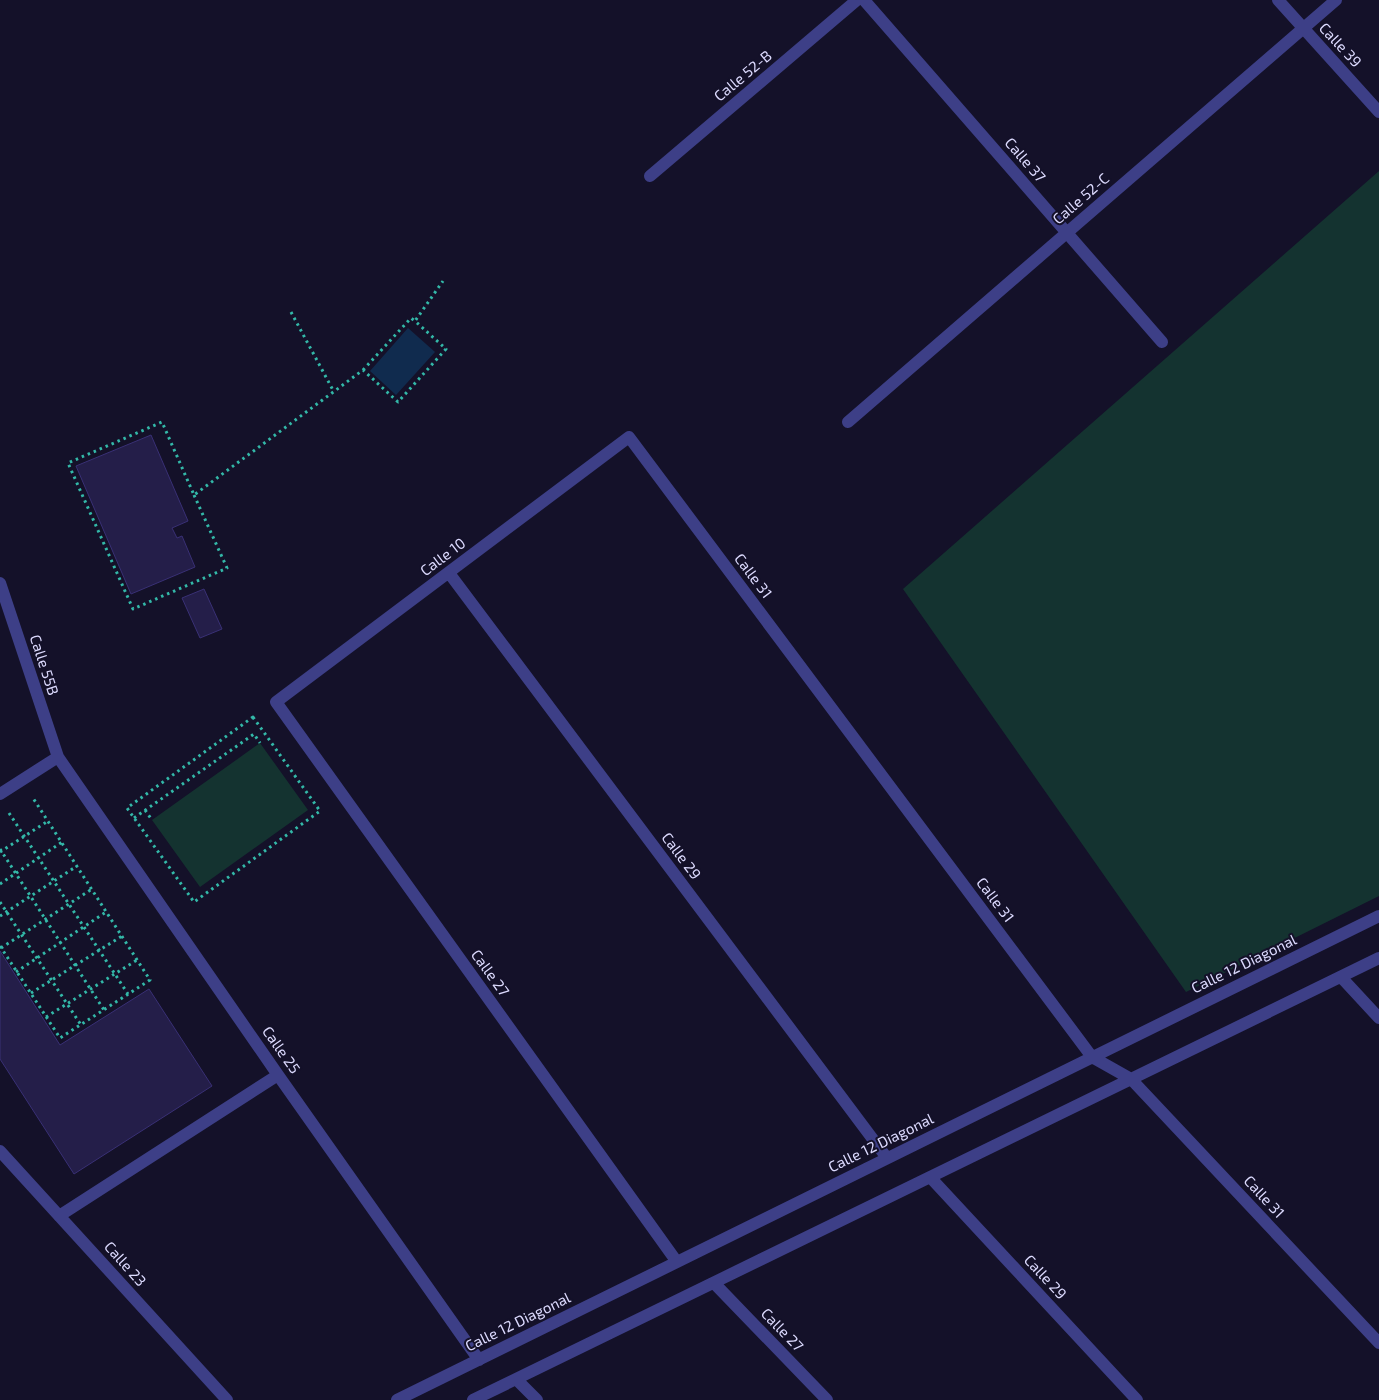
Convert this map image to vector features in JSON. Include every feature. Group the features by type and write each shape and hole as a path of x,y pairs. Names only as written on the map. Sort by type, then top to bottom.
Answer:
{"street":[{"name":"Calle 52-B","path":"650,176 857,0"},
{"name":"Calle 37","path":"864,0 1162,342"},
{"name":"Calle 39","path":"1278,0 1302,29 1379,112"},
{"name":"Calle 52-C","path":"848,422 1336,0"},
{"name":"Calle 10","path":"276,702 629,437"},
{"name":"Calle 31","path":"629,437 1092,1057 1131,1079 1379,1343"},
{"name":"Calle 29","path":"449,573 887,1158"},
{"name":"Calle 55B","path":"0,583 58,757"},
{"name":"Calle 27","path":"276,702 678,1262"},
{"path":"0,794 58,757"},
{"name":"Calle 25","path":"58,757 278,1075 479,1360"},
{"name":"Calle 12 Diagonal","path":"398,1400 1379,916"},
{"path":"473,1400 1379,958"},
{"path":"1340,977 1379,1018"},
{"path":"59,1216 278,1075"},
{"name":"Calle 23","path":"0,1150 227,1400"},
{"name":"Calle 29","path":"930,1177 1136,1400"},
{"name":"Calle 27","path":"714,1283 827,1400"},
{"path":"516,1379 537,1400"}],"path":[{"path":"415,321 443,281"},
{"path":"291,312 334,392"},
{"path":"194,495 363,370 411,318 446,349 398,402 363,370"},
{"path":"162,422 194,495 227,568 133,609 68,463 162,422"},
{"path":"253,718 320,811 194,902 134,818 126,808 253,718"},
{"path":"134,818 254,734 260,743"},
{"path":"30,793 62,842 92,889 106,912 150,980 60,1038 1,947 92,889"},
{"path":"6,809 128,994"},
{"path":"145,810 152,820"},
{"path":"48,821 0,850 104,1010"},
{"path":"0,884 62,842"},
{"path":"0,916 77,866"},
{"path":"0,902 81,1025"},
{"path":"16,972 106,912"},
{"path":"30,993 122,936"},
{"path":"46,1017 137,960"}],"green space":[{"path":"1379,171 1379,896 1186,992 903,589"},
{"path":"260,743 308,810 200,887 152,820"}],"water":[{"path":"408,328 435,352 396,395 370,371"}],"building":[{"path":"151,435 188,521 172,528 177,538 182,536 195,567 131,594 76,466"},
{"path":"204,589 222,629 200,638 182,598"},
{"path":"0,951 60,1045 149,989 212,1086 74,1174 0,1059"}]}
